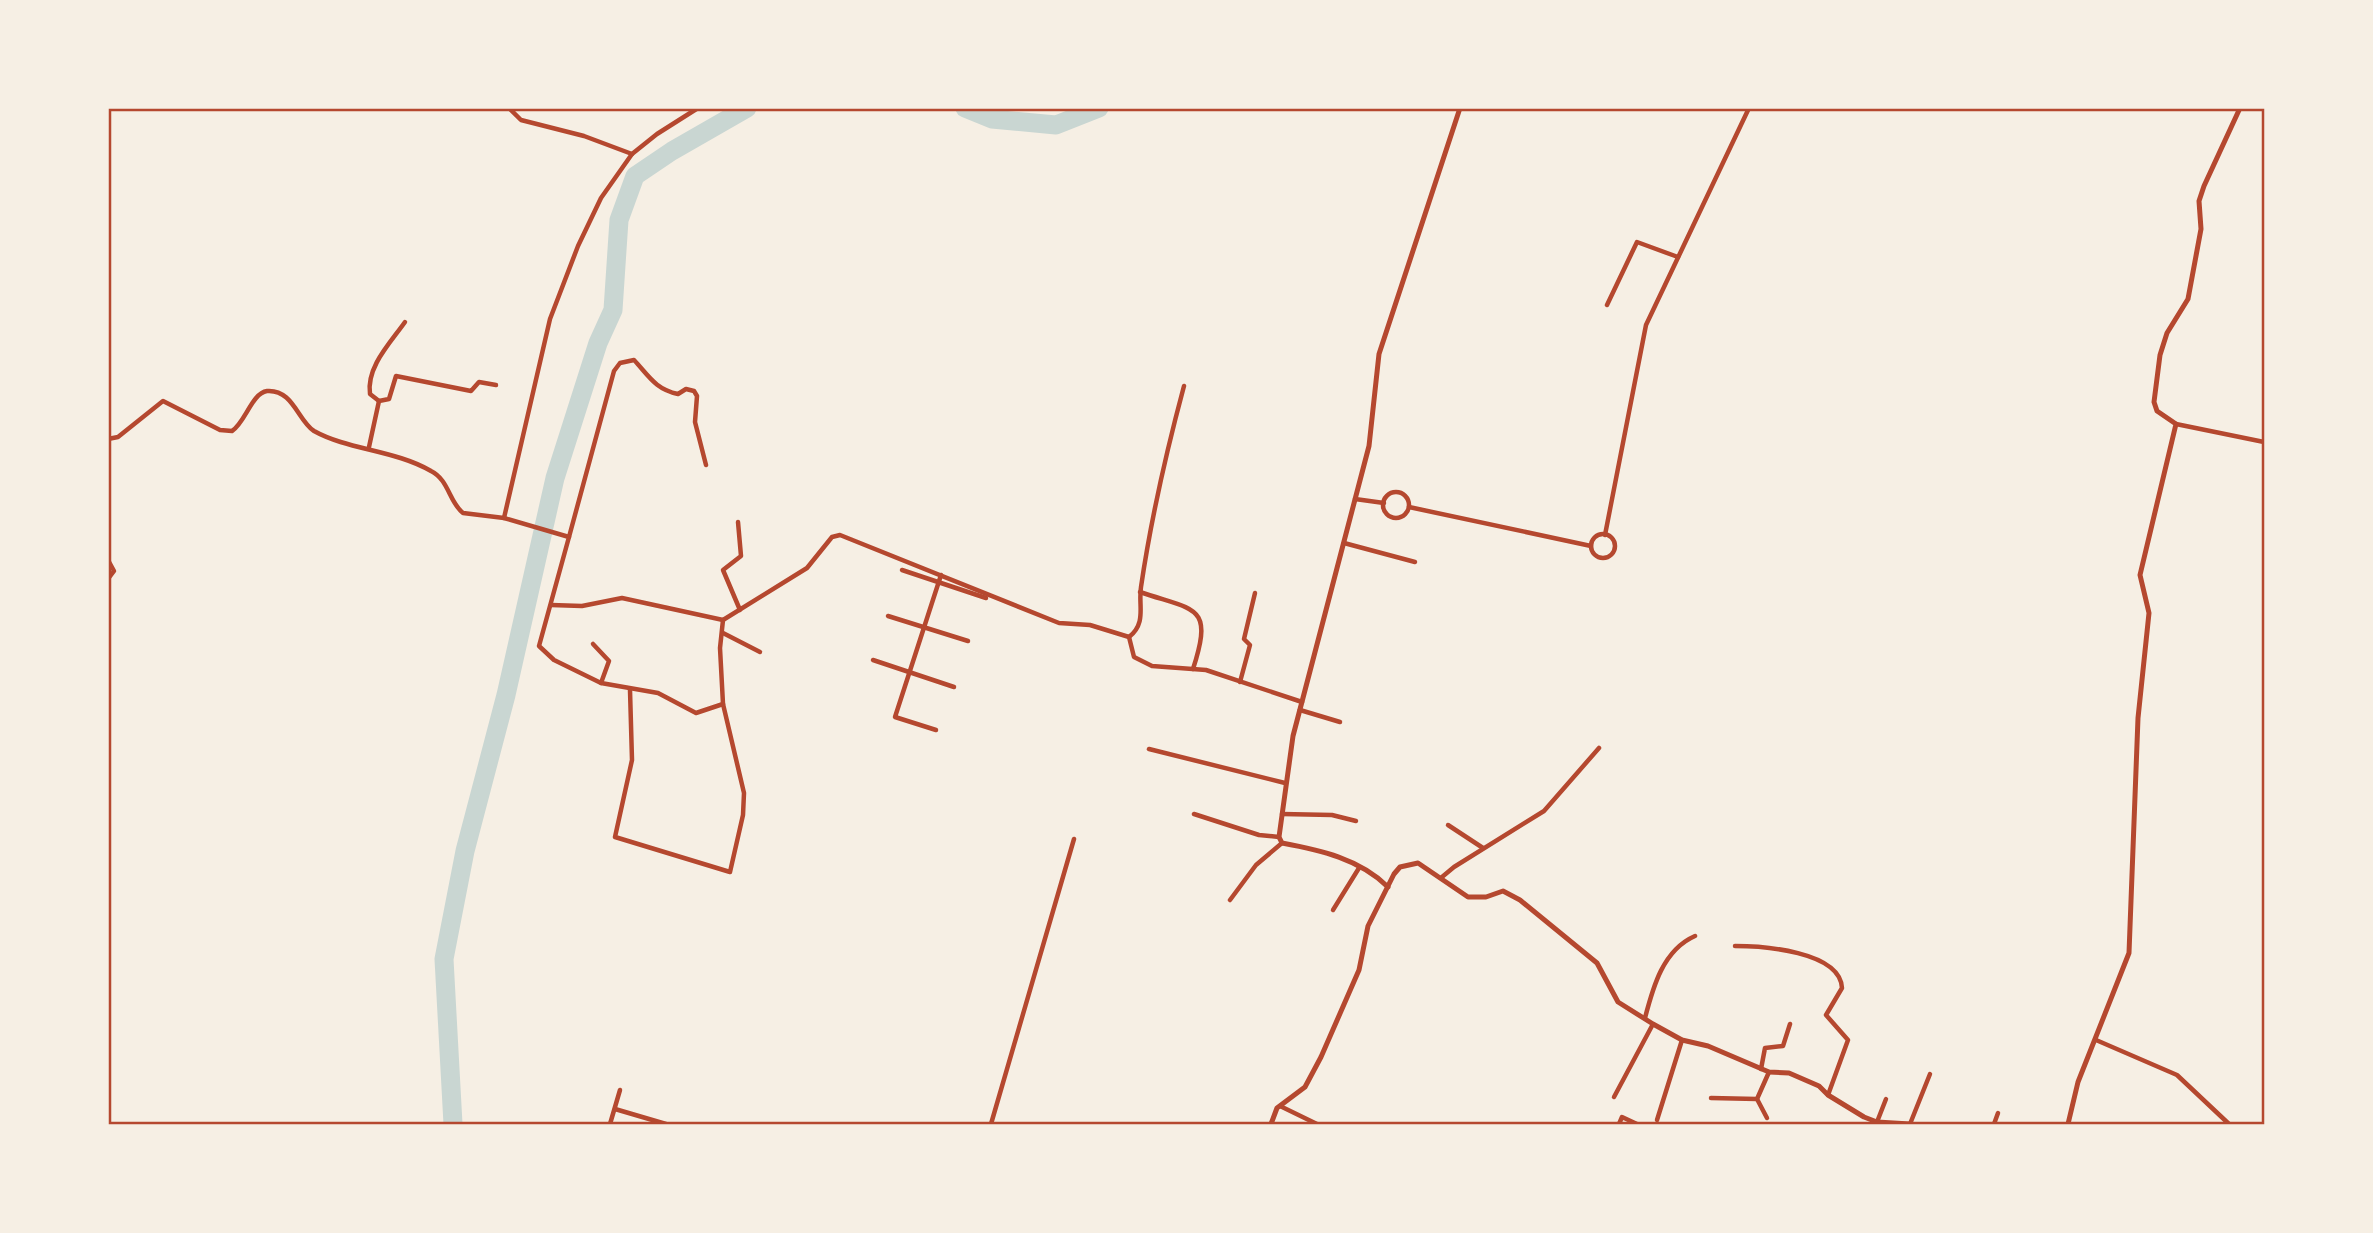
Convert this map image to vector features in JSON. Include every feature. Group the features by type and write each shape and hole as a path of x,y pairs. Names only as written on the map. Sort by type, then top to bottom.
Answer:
{"street":[{"path":"509,108 521,120 584,136 632,154"},
{"path":"504,518 560,286 601,198 632,154 657,134 698,108"},
{"path":"1230,900 1256,865 1281,840 1285,783 1300,710 1370,436 1382,341 1460,108"},
{"path":"1605,535 1646,326 1749,108"},
{"path":"2240,108 2199,201 2201,229 2188,299 2167,333 2160,355 2154,402 2157,411 2176,425 2264,442"},
{"path":"1607,305 1637,242 1678,257"},
{"path":"379,401 369,392 371,380 383,352 405,322"},
{"path":"706,465 695,422 697,396 694,391 686,389 678,394 657,388 634,360 620,363 614,371 539,646 554,660 601,683 659,693 696,713 723,704"},
{"path":"379,401 389,399 396,376 471,391 479,382 496,385"},
{"path":"1184,386 1159,480 1140,592 1143,606 1140,621 1129,637 1132,653 1138,661 1152,666 1193,669 1240,681 1302,702"},
{"path":"108,439 118,436 163,401 226,432 236,428 262,393 275,393 295,404 311,429 325,436 369,447 414,463 441,477 463,513 504,518 569,537"},
{"path":"369,447 379,401"},
{"path":"2068,1125 2078,1082 2129,953 2138,718 2148,613 2140,575 2176,425"},
{"path":"1400,493 1407,498 1409,507 1401,517 1392,517 1385,512 1384,503 1388,496 1400,493"},
{"path":"1355,499 1384,503"},
{"path":"1409,507 1591,546"},
{"path":"738,522 741,556 723,570 740,610"},
{"path":"551,605 582,606 622,598 723,620 807,568 837,535 1059,623 1090,625 1129,637"},
{"path":"1605,535 1612,539 1615,547 1609,557 1597,557 1591,546 1594,538 1605,535"},
{"path":"1344,544 1415,562"},
{"path":"108,560 114,571 108,579"},
{"path":"902,570 986,598"},
{"path":"936,730 895,717 941,575"},
{"path":"1140,592 1189,609 1198,617 1203,637 1193,669"},
{"path":"1240,681 1250,645 1244,639 1255,593"},
{"path":"888,616 968,642"},
{"path":"631,690 632,760 615,837 730,872 743,815 744,793 723,704 723,620"},
{"path":"723,633 760,652"},
{"path":"593,644 609,661 601,683"},
{"path":"873,660 954,687"},
{"path":"1300,710 1340,722"},
{"path":"1442,877 1544,811 1600,748"},
{"path":"1149,749 1285,783"},
{"path":"1194,814 1249,832 1333,852 1377,876 1388,887"},
{"path":"1282,814 1332,815 1356,821"},
{"path":"1448,825 1483,848"},
{"path":"990,1125 1074,839"},
{"path":"1271,1125 1280,1105 1305,1087 1359,970 1368,926 1400,867 1412,863 1442,877 1468,897 1486,897 1503,891 1520,900 1597,963 1618,1002 1653,1024 1682,1040 1708,1046 1769,1072 1796,1076 1819,1086 1828,1095 1877,1122 1910,1124 1930,1074"},
{"path":"1333,910 1359,868"},
{"path":"1645,1018 1663,966 1677,946 1695,936"},
{"path":"1735,946 1772,946 1793,952 1830,967 1840,978 1842,988 1826,1015 1848,1040 1828,1095"},
{"path":"1614,1097 1653,1024"},
{"path":"1761,1069 1765,1048 1783,1046 1790,1024"},
{"path":"1657,1120 1682,1040"},
{"path":"2096,1040 2143,1057 2177,1074 2229,1125"},
{"path":"1757,1099 1769,1072"},
{"path":"610,1125 620,1090"},
{"path":"1711,1098 1757,1099"},
{"path":"1757,1099 1767,1118"},
{"path":"1877,1122 1886,1099"},
{"path":"1280,1105 1317,1125"},
{"path":"615,1109 666,1125"},
{"path":"1994,1125 1998,1113"},
{"path":"1619,1125 1622,1117 1637,1125"}],"waterway":[{"path":"453,1124 444,959 465,851 506,695 555,478 598,343 613,310 619,220 635,176 672,151 747,108"},
{"path":"965,108 992,119 1056,125 1099,108"}]}
